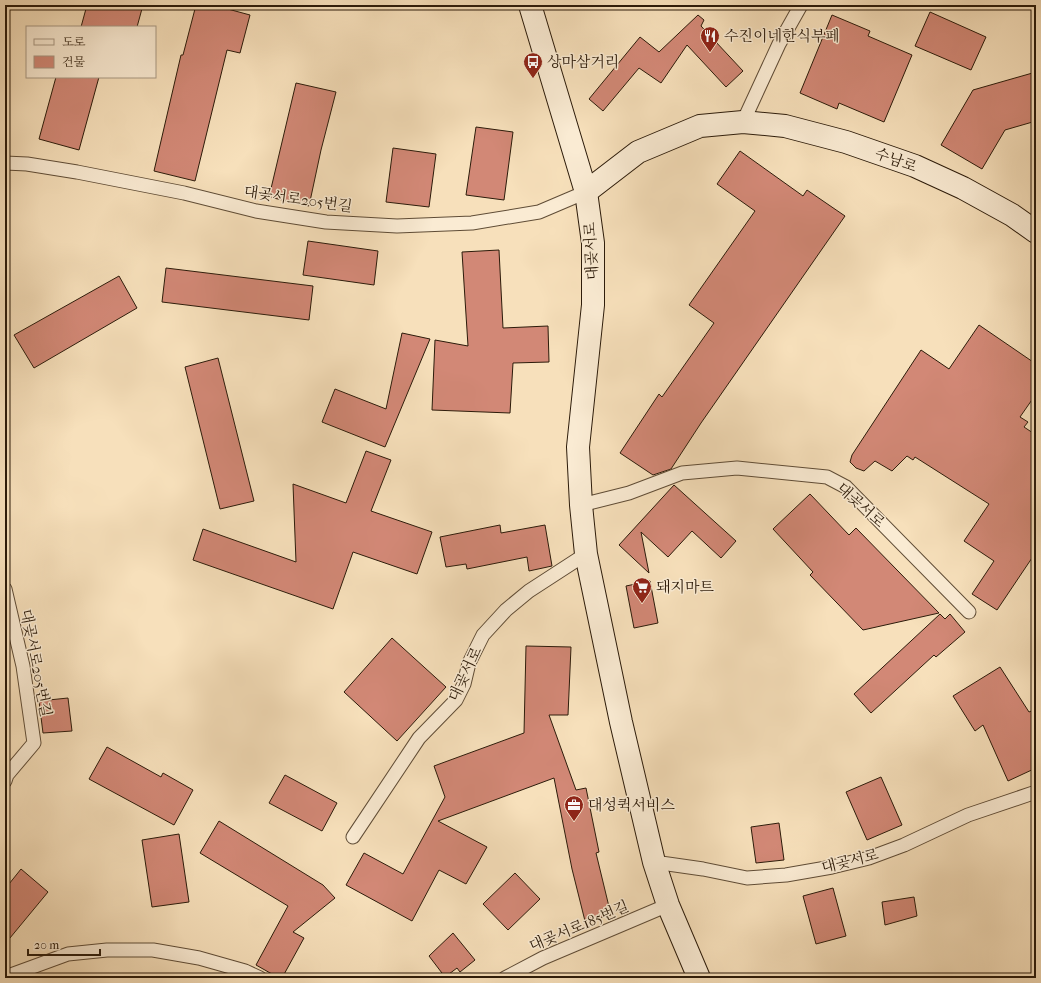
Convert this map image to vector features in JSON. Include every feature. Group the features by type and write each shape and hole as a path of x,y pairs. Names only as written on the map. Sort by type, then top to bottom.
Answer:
{"street":[{"name":"대곶서로","path":"530,5 586,192 593,243 593,305 578,447 581,505 586,554 621,722 654,862 668,906 699,978"},
{"name":"수남로","path":"586,192 638,152 700,126 743,122 785,126 846,142 914,166 963,188 1012,215 1036,232"}],"lane":[{"path":"743,122 779,44 801,5"},
{"name":"대곶서로205번길","path":"5,163 27,164 77,172 184,193 256,211 326,222 397,226 472,223 539,212 586,192"},
{"name":"대곶서로","path":"581,505 629,493 682,473 736,468 827,477 851,491 969,612"},
{"name":"대곶서로","path":"353,837 420,738 456,700 464,684 469,663 484,635 506,610 529,591 586,554"},
{"name":"대곶서로205번길","path":"5,588 23,666 34,743 7,775 5,780"},
{"name":"대곶서로","path":"654,862 703,869 747,878 832,867 876,855 904,845 968,815 1036,792"},
{"name":"대곶서로185번길","path":"505,978 543,958 668,906"},
{"path":"5,977 68,954 107,950 153,950 199,958 245,971 260,978"}],"building":[{"path":"87,5 143,5 137,26 81,26"},
{"path":"196,5 213,5 250,15 240,53 227,50 195,181 154,171 181,55 183,55"},
{"path":"930,12 986,37 971,70 915,46"},
{"path":"698,15 704,20 701,26 743,71 726,87 687,45 661,83 639,68 603,111 589,99 640,37 659,52"},
{"path":"832,15 870,31 868,36 912,55 884,122 839,103 837,109 800,93"},
{"path":"1036,72 1036,121 1005,130 982,169 941,145 973,90"},
{"path":"56,78 99,78 79,150 39,139"},
{"path":"296,83 336,92 321,150 309,206 269,197"},
{"path":"476,127 513,132 504,200 466,195"},
{"path":"393,148 436,154 429,207 386,202"},
{"path":"740,151 803,196 807,190 845,216 701,423 671,469 653,475 620,453 659,394 662,397 714,323 689,305 755,211 717,184"},
{"path":"308,241 378,251 374,285 303,275"},
{"path":"499,250 503,328 548,326 549,362 513,363 510,413 432,410 435,340 468,346 462,252"},
{"path":"166,268 313,286 309,320 162,302"},
{"path":"119,276 137,308 34,368 14,335"},
{"path":"979,325 1036,364 1036,394 1020,417 1028,422 1024,427 1036,435 1036,552 997,610 972,594 994,561 964,541 989,504 915,457 913,460 907,456 892,471 875,461 864,471 856,468 850,462 852,455 921,350 949,369"},
{"path":"402,333 430,339 385,447 322,422 335,389 386,409"},
{"path":"218,358 254,501 220,509 185,367"},
{"path":"366,451 391,460 371,511 432,532 417,574 353,552 333,609 193,560 203,529 296,562 293,484 346,503"},
{"path":"674,485 736,541 721,558 692,531 668,557 641,532 649,573 619,545"},
{"path":"810,494 849,535 856,528 939,613 863,630 810,575 813,572 773,529"},
{"path":"500,525 501,533 545,525 552,566 529,571 527,557 467,569 466,564 446,567 440,537"},
{"name":"돼지마트","path":"650,581 658,623 634,628 626,586"},
{"path":"940,614 945,619 950,614 965,632 936,657 934,655 871,713 854,694"},
{"path":"392,638 446,687 397,741 344,692"},
{"path":"526,646 571,647 568,715 549,715 576,790 586,788 599,852 596,853 611,915 585,921 572,869 554,778 438,821 487,847 466,884 439,870 412,921 346,885 364,853 403,874 445,797 434,766 524,733"},
{"path":"1000,667 1029,712 1036,709 1036,768 1008,781 983,725 975,731 953,696"},
{"path":"68,698 72,731 43,733 39,701"},
{"path":"107,747 161,777 163,773 193,790 174,825 89,779"},
{"path":"285,775 337,803 322,831 269,803"},
{"path":"881,777 902,825 867,840 846,792"},
{"path":"219,821 323,885 335,898 293,932 304,938 282,978 279,978 256,965 288,906 200,853"},
{"path":"779,823 784,860 756,863 751,827"},
{"path":"179,834 189,902 152,907 142,840"},
{"path":"21,869 48,892 5,944 5,889"},
{"path":"515,873 540,899 508,930 483,904"},
{"path":"833,888 846,936 816,944 803,896"},
{"path":"914,897 917,916 885,925 882,902"},
{"path":"453,933 475,960 460,972 457,968 445,977 429,956"}],"place":[{"name":"수진이네한식부페","path":"710,53"},
{"name":"상마삼거리","path":"533,79"},
{"name":"돼지마트","path":"642,604"},
{"name":"대성퀵서비스","path":"574,822"}]}
